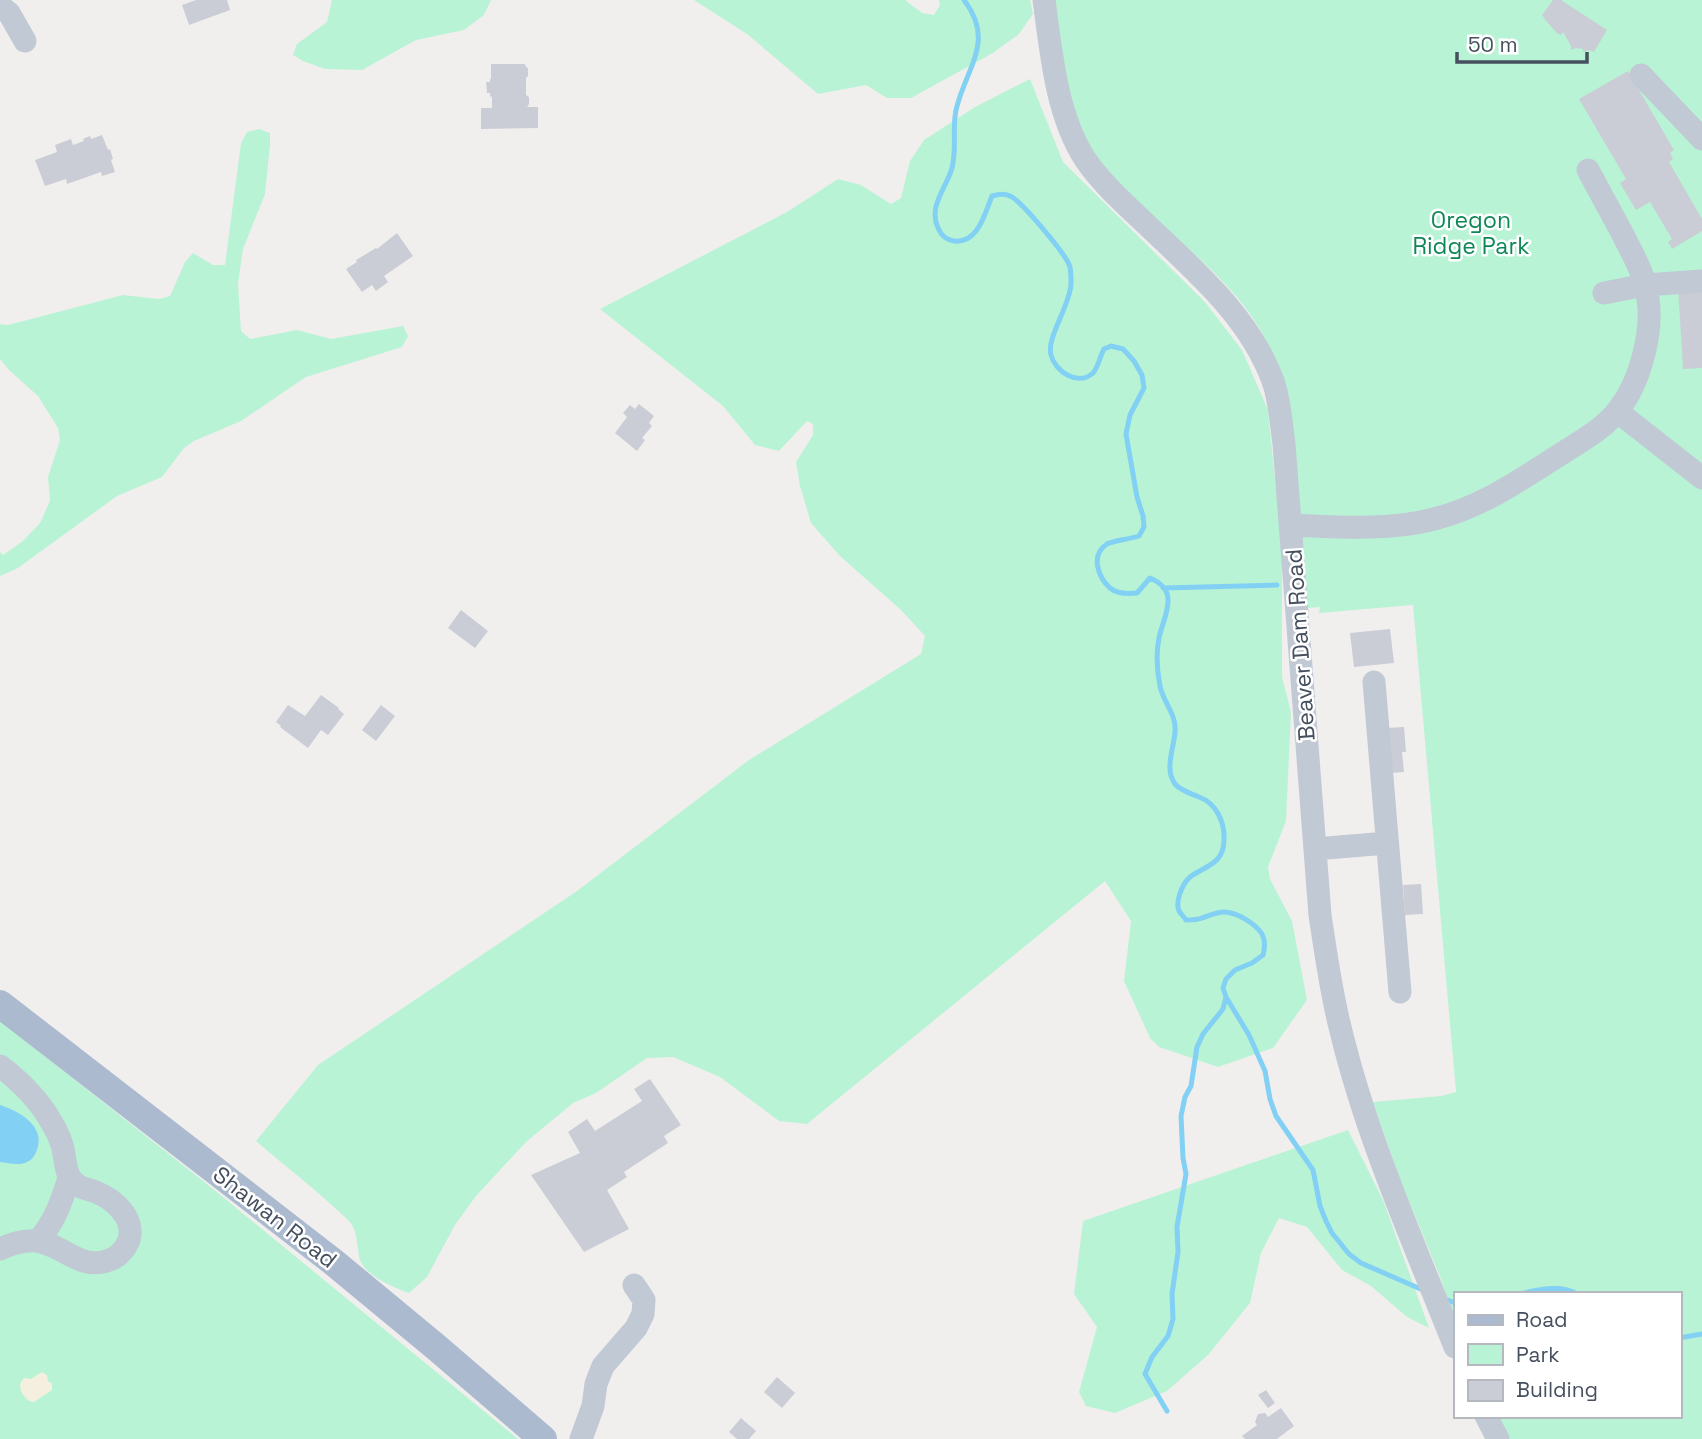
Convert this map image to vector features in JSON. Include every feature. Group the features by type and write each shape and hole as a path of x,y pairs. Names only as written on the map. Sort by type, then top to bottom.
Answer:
{"main road":[{"name":"Shawan Road","path":"0,1004 343,1270 543,1439"}],"street":[{"name":"Beaver Dam Road","path":"1044,0 1059,96 1084,156 1102,181 1207,282 1229,307 1263,359 1273,382 1284,444 1292,525 1324,938 1341,1031 1387,1174 1454,1344"},
{"path":"0,6 9,13 25,41"},
{"path":"1641,75 1702,139"},
{"path":"1292,525 1396,525 1432,520 1464,510 1500,494 1597,431 1618,412 1628,398 1643,360 1649,315 1644,276 1588,170"},
{"path":"1604,293 1645,285 1702,281"},
{"path":"1618,412 1702,478"},
{"path":"1374,682 1400,992"},
{"path":"1315,849 1387,843"},
{"path":"0,1066 18,1079 54,1126 62,1146 69,1178 60,1207 50,1227 38,1241"},
{"path":"0,1249 22,1242 38,1241 90,1264 115,1258 127,1247 131,1233 127,1217 113,1202 69,1178"},
{"path":"585,1438 596,1384 603,1366 636,1328 643,1314 643,1300 634,1285"},
{"path":"1487,1418 1498,1439"}],"green space":[{"path":"332,0 491,0 484,15 464,30 416,40 362,70 325,69 293,55 297,44 327,22"},
{"path":"694,0 905,0 922,13 934,15 940,5 939,0 1030,0 1033,14 1019,34 993,53 911,98 887,98 866,85 818,94 747,34"},
{"name":"Oregon Ridge Park","path":"1054,0 1702,0 1702,1439 1508,1439 1496,1418 1681,1418 1681,1292 1454,1292 1454,1316 1399,1177 1373,1102 1441,1096 1456,1092 1413,605 1319,613 1320,607 1307,608 1273,355 1260,329 1237,297 1211,269 1121,186 1091,149 1070,95"},
{"path":"1030,79 1063,162 1205,302 1242,350 1268,410 1282,548 1282,677 1291,712 1286,821 1268,867 1270,879 1292,921 1307,1000 1273,1048 1218,1067 1159,1047 1150,1038 1124,981 1131,921 1105,881 807,1124 779,1121 720,1077 673,1057 647,1058 596,1093 573,1103 526,1142 476,1196 455,1225 427,1277 409,1293 387,1284 361,1263 351,1223 256,1141 318,1065 577,891 749,760 921,654 925,636 901,610 840,556 811,523 796,462 813,435 813,424 807,421 779,451 755,445 723,406 600,309 787,212 838,179 861,185 891,204 901,198 910,161 924,140 975,107"},
{"path":"259,129 270,133 270,145 265,194 243,249 238,284 241,331 250,339 297,330 331,339 403,326 408,336 402,347 306,377 241,421 194,441 184,448 162,477 117,496 18,568 0,576 0,552 3,555 23,541 40,523 50,501 48,477 60,440 58,428 38,396 0,359 0,324 8,325 123,295 159,299 170,296 185,262 193,253 213,265 225,265 241,143 247,132"},
{"path":"0,1021 207,1184 518,1439 0,1439"},
{"path":"1348,1130 1383,1200 1429,1328 1407,1317 1371,1286 1342,1270 1307,1227 1279,1218 1261,1253 1250,1303 1208,1355 1167,1391 1115,1413 1086,1406 1079,1392 1097,1327 1074,1294 1083,1221"}],"sand":[{"path":"42,1372 52,1384 52,1390 34,1402 29,1401 20,1384 24,1378 31,1379"}],"water":[{"path":"0,1105 29,1121 38,1134 37,1150 27,1162 0,1162"}],"building":[{"path":"196,0 227,0 230,10 189,25 182,5"},
{"path":"1553,0 1561,0 1607,30 1594,52 1583,52 1583,49 1576,48 1571,50 1563,32 1561,35 1557,33 1547,22 1542,15"},
{"path":"491,64 525,64 528,68 527,107 538,107 538,128 481,129 481,108 492,108 492,96 487,93 486,82 491,79"},
{"path":"1628,71 1674,150 1670,153 1673,159 1669,162 1702,219 1702,231 1672,249 1668,242 1672,239 1650,202 1636,210 1620,183 1626,179 1579,99"},
{"path":"102,135 108,150 110,149 115,172 102,176 101,172 67,184 66,179 45,186 35,160 57,152 55,145 71,139 73,145 90,136 91,139"},
{"path":"397,233 413,256 384,276 388,282 376,291 372,285 362,292 346,269"},
{"path":"1702,286 1702,368 1683,369 1678,287"},
{"path":"639,404 654,416 649,423 652,426 642,438 645,440 637,451 615,433 627,417 623,413 630,405 635,409"},
{"path":"461,610 488,631 475,648 448,628"},
{"path":"1390,629 1394,663 1354,667 1350,633"},
{"path":"321,695 344,714 328,735 321,730 308,748 276,722 288,705 305,716"},
{"path":"381,705 395,716 376,741 362,730"},
{"path":"1404,727 1404,772 1391,773 1386,728"},
{"path":"1421,884 1423,914 1405,915 1403,885"},
{"path":"650,1079 681,1125 664,1136 668,1143 624,1172 627,1177 607,1190 629,1229 584,1252 531,1175 580,1153 568,1132 587,1119 595,1131 642,1101 634,1089"},
{"path":"777,1377 795,1393 782,1408 764,1392"},
{"path":"1266,1390 1275,1403 1268,1408 1258,1395"},
{"path":"1281,1408 1294,1426 1277,1439 1245,1439 1242,1436 1257,1425 1255,1422 1258,1414 1265,1413 1268,1417"},
{"path":"741,1418 756,1431 749,1439 737,1439 729,1432"}],"waterway":[{"path":"964,0 978,29 978,42 956,110 952,168 936,205 935,220 938,228 949,240 962,241 975,233 992,196 1002,194 1012,197 1044,230 1070,267 1070,293 1050,348 1057,367 1074,378 1087,377 1095,371 1104,349 1111,346 1123,349 1142,375 1144,388 1130,415 1126,434 1144,527 1139,536 1107,544 1097,560 1099,572 1110,588 1116,591 1137,593 1150,578 1165,590 1168,604 1159,638 1157,662 1162,692 1175,726 1170,772 1177,786 1215,808 1223,827 1221,854 1213,863 1187,880 1179,898 1179,911 1186,920 1229,912 1250,922 1262,934 1263,955 1235,970 1226,979 1223,988 1265,1071 1276,1116 1313,1170 1320,1206 1326,1221 1349,1254 1361,1263 1423,1290"},
{"path":"1163,588 1277,585"},
{"path":"1167,1411 1145,1374 1152,1357 1168,1336 1173,1319 1177,1227 1186,1174 1181,1116 1185,1097 1191,1086 1197,1047 1203,1034 1223,1009 1226,997"},
{"path":"1529,1292 1557,1288 1573,1292"},
{"path":"1442,1298 1454,1303"},
{"path":"1681,1338 1702,1334"}]}
